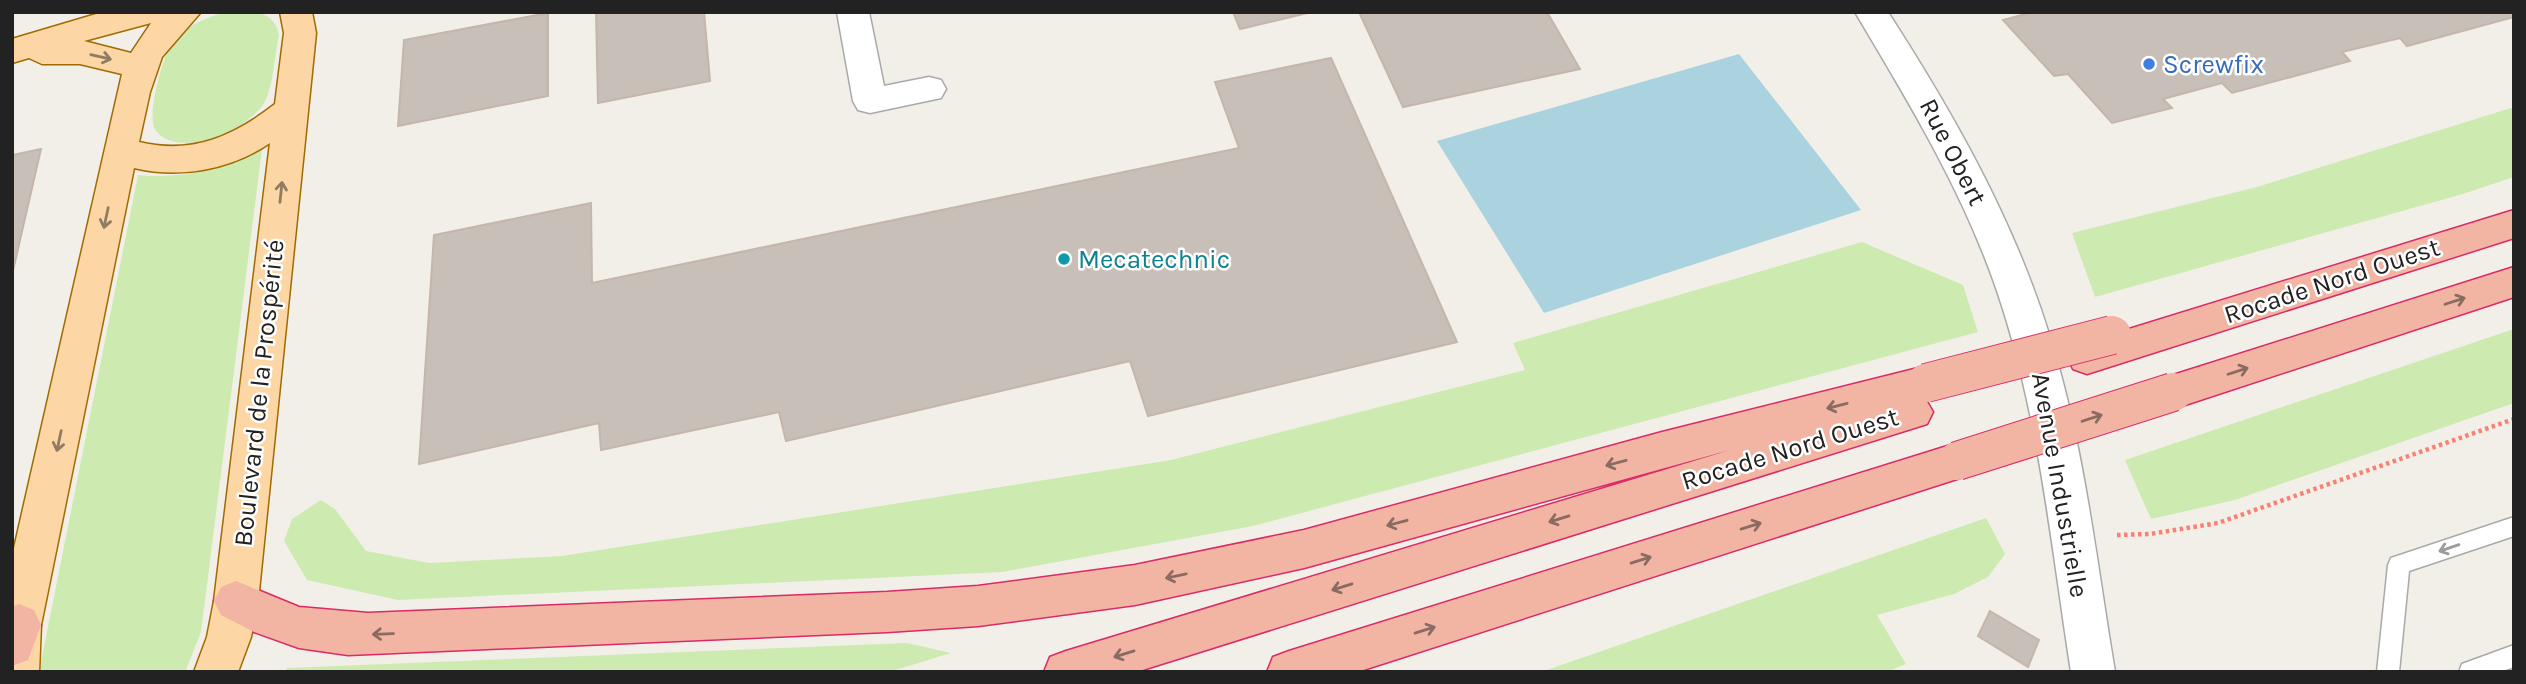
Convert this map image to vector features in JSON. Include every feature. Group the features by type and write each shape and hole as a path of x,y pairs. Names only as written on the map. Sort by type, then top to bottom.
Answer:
{"highway":[{"name":"Rocade Nord Ouest","path":"1066,672 1935,393 2306,289 2514,224"},
{"path":"1289,672 2514,282"},
{"path":"236,601 272,621 297,629 334,634 978,606 1135,585 1304,549 1662,450 1935,393"}],"main road":[{"path":"12,53 112,21 150,12"},
{"path":"17,672 16,635 139,67 156,38 186,12"},
{"name":"Boulevard de la Prospérité","path":"216,672 229,637 236,601 289,111 302,19"},
{"path":"12,53 80,52 139,67"},
{"path":"120,151 158,160 207,157 228,152 250,141 289,111"}],"street":[{"path":"853,12 870,101 929,89"},
{"name":"Rue Obert","path":"1871,12 1944,128 1991,227 2019,300"},
{"name":"Avenue Industrielle","path":"2019,300 2057,445 2093,672"}],"lane":[{"path":"2388,672 2399,565 2514,526"},
{"path":"2470,672 2514,656"}],"path":[{"path":"2070,536 2150,534 2218,523 2514,419"}],"green space":[{"path":"225,12 266,15 276,26 279,35 267,97 256,113 244,123 213,138 181,143 167,139 156,131 153,113 157,86 170,47 179,35 191,26"},
{"path":"2514,107 2514,177 2463,194 2095,297 2072,233 2257,187"},
{"path":"262,149 201,632 185,672 39,672 138,175 171,176 217,168"},
{"path":"1862,242 1963,285 1978,332 1253,526 1002,572 398,600 307,580 284,541 292,519 321,500 335,509 366,551 429,563 562,556 1171,460 1525,370 1513,343"},
{"path":"2514,329 2514,403 2235,500 2151,519 2125,460"},
{"path":"1986,518 2005,554 1988,577 1954,594 1877,615 1906,664 1886,672 1541,672"},
{"path":"907,643 951,653 889,672 284,672 287,668"}],"water":[{"path":"1739,54 1861,210 1544,313 1437,141"}],"building":[{"path":"596,12 704,12 710,81 598,103"},
{"path":"1233,12 1312,12 1240,29"},
{"path":"1359,12 1547,12 1580,69 1403,107"},
{"path":"2033,12 2514,12 2514,17 2407,46 2400,38 2342,52 2350,61 2232,93 2222,83 2163,99 2172,108 2112,123 2068,74 2054,76 2003,20"},
{"path":"548,13 548,96 398,126 404,40"},
{"name":"Mecatechnic","path":"1331,58 1457,342 1148,416 1130,361 786,441 779,412 601,450 599,423 419,464 434,235 591,203 592,283 1239,148 1215,82"},
{"path":"41,149 12,275 12,155"},
{"path":"1990,611 2039,640 2028,667 1978,636"}],"place":[{"name":"Screwfix","path":"2149,64"},
{"name":"Mecatechnic","path":"1064,259"}]}
